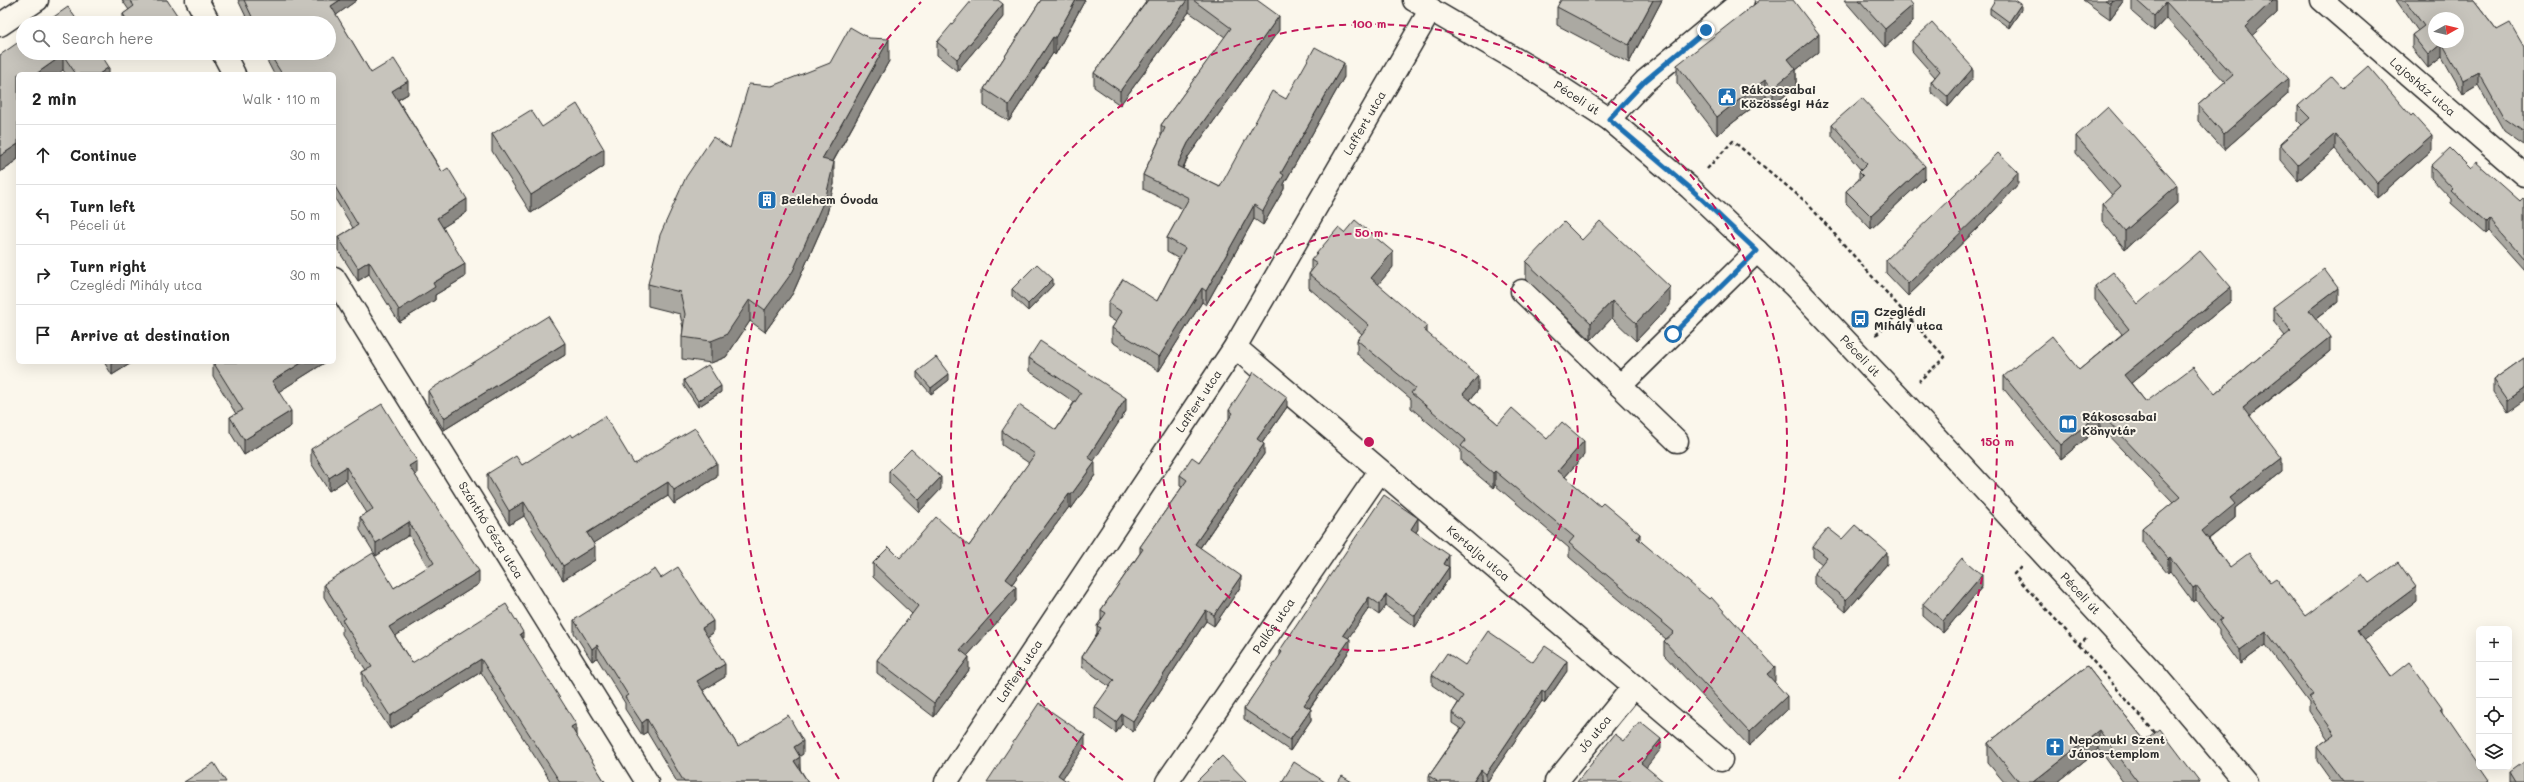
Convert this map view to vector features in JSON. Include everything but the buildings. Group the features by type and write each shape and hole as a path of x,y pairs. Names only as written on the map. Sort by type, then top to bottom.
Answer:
{"street":[{"path":"0,25 37,0"},
{"path":"197,0 205,16"},
{"path":"1609,119 1645,81 1743,0"},
{"name":"Lajosház utca","path":"2322,0 2524,175"},
{"name":"Péceli út","path":"1423,5 1609,119 1690,188 1757,251 1794,286 1910,409 2157,677 2246,782"},
{"name":"Laffert utca","path":"946,782 1235,347 1423,5"},
{"path":"227,60 233,72"},
{"path":"1620,386 1757,251"},
{"name":"Szánthó Géza utca","path":"336,281 647,782"},
{"path":"1522,291 1677,441"},
{"name":"Kertalja utca","path":"1235,347 1721,760"},
{"name":"Pallós utca","path":"1167,782 1380,471"},
{"name":"Jó utca","path":"1556,782 1634,686"}],"path":[{"path":"1707,169 1733,141 1806,202 1945,357 1919,382"},
{"path":"1876,335 1902,310"},
{"path":"2021,567 2014,574 2079,645 2160,738"},
{"path":"2079,645 2086,639"}],"place":[{"name":"Rákoscsabai Közösségi Ház","path":"1727,97"},
{"name":"Betlehem Óvoda","path":"767,200"},
{"name":"Czeglédi Mihály utca","path":"1860,319"},
{"name":"Rákoscsabai Könyvtár","path":"2068,424"},
{"name":"Nepomuki Szent János-templom","path":"2055,747"}],"route":[{"path":"1673,334 1757,251 1690,188 1609,119 1645,81 1706,30"}]}
